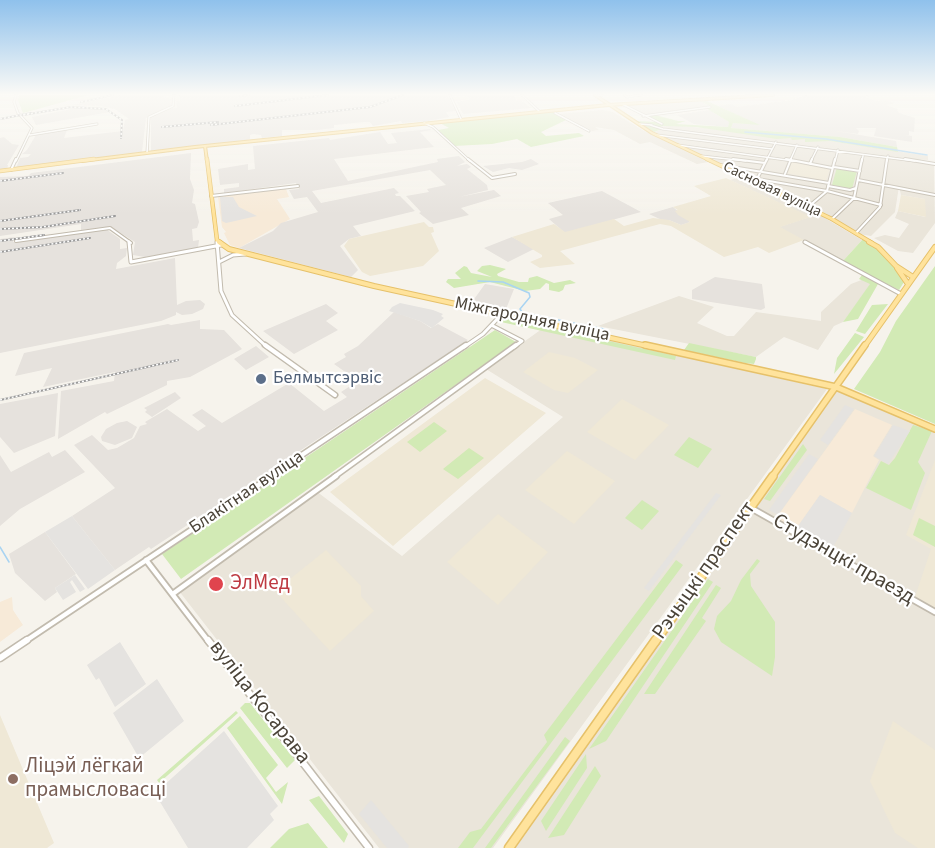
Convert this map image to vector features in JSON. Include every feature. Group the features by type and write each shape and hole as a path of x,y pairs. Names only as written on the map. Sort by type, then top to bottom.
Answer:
{"main road":[{"path":"0,171 314,135"},
{"name":"Сасновая вуліца","path":"655,135 756,180 856,233 878,247 896,266 908,284"},
{"path":"205,146 219,246"},
{"name":"Міжгародняя вуліца","path":"219,246 234,253 836,387"},
{"name":"Рэчыцкі праспект","path":"509,848 935,247"},
{"path":"900,271 917,272"},
{"path":"900,271 913,278"},
{"path":"836,387 935,429"}],"street":[{"path":"11,170 30,135"},
{"path":"147,153 148,135"},
{"path":"441,135 466,159 492,178 515,174"},
{"path":"655,135 772,149"},
{"path":"714,135 935,164"},
{"path":"776,142 756,180 827,192 881,205"},
{"path":"677,145 768,156 860,171"},
{"path":"785,174 797,145"},
{"path":"810,164 818,147"},
{"path":"808,207 827,192 838,150"},
{"path":"701,156 765,163"},
{"path":"832,219 854,198 863,156"},
{"path":"856,233 881,205 888,156"},
{"path":"720,165 785,174 850,190 856,188"},
{"path":"858,180 935,195"},
{"path":"211,196 298,186"},
{"path":"16,241 110,228 131,243 131,262 219,246 217,257 222,298 238,322 258,340 335,395"},
{"path":"805,242 902,294"},
{"path":"217,257 234,253"},
{"path":"219,262 234,253"},
{"path":"217,257 224,258"},
{"name":"Блакітная вуліца","path":"0,658 456,353 493,326 502,314"},
{"name":"Блакітная вуліца","path":"174,593 522,341 493,326"},
{"name":"Студэнцкі праезд","path":"750,507 935,612"},
{"name":"вуліца Косарава","path":"146,560 174,593 369,848"}],"shaded area":[{"path":"36,135 65,135 64,138 93,135 144,135 142,152 16,168 20,158 31,154 22,154"},
{"path":"151,135 251,135 247,140 151,151"},
{"path":"258,135 282,136 262,138"},
{"path":"364,135 382,135 388,144 397,143 392,135 422,135 434,147 334,159 348,181 438,162 437,159 459,156 465,162 457,166 467,164 471,167 467,169 487,185 488,190 459,197 494,190 501,196 461,208 469,215 433,224 419,213 421,212 406,196 429,192 427,189 446,185 430,170 312,191 321,203 394,188 399,193 395,194 396,196 400,196 415,211 353,226 361,236 349,239 340,246 358,270 351,277 239,248 273,231 281,223 318,212 307,197 294,199 289,190 299,189 296,183 224,193 224,189 239,187 239,183 220,185 218,169 248,164 248,170 255,169 253,146 329,138 330,140"},
{"path":"622,135 651,135 708,162 697,164 650,142 640,144"},
{"path":"656,135 767,135 830,141 928,156 928,160 901,159 934,164 935,223 913,253 898,251 874,238 885,235 899,238 909,224 895,218 898,211 925,217 925,199 901,195 899,186 895,212 871,236 859,234 827,214"},
{"path":"811,135 857,135 896,141 897,147"},
{"path":"906,135 912,136 912,142 874,136 909,135"},
{"path":"4,137 12,144 19,145 7,169 0,170 0,138"},
{"path":"191,153 190,179 194,190 192,203 195,204 199,222 197,228 192,229 193,241 199,240 198,248 145,257 133,255 135,242 111,227 81,230 81,224 0,236 0,177 28,176 31,173"},
{"path":"531,159 539,164 522,170 509,168 493,172 483,166 522,162"},
{"path":"792,161 830,169 826,181 786,173"},
{"path":"740,177 818,214 862,240 842,262 779,227 810,217 730,180"},
{"path":"726,178 811,217 780,227 804,240 769,253 758,247 724,257 671,226 660,224 560,251 575,264 540,268 530,262 542,255 512,237 554,224 565,232 614,219 624,226 653,218 669,220 681,225 690,222 678,215 675,211 678,210 673,207 711,196 694,186"},
{"path":"286,189 289,197 277,199 290,219 239,248 230,245 222,227 218,197"},
{"path":"602,191 641,212 565,233 549,219 563,215 548,203"},
{"path":"901,195 925,199 926,217 898,211"},
{"path":"220,197 233,197 239,207 257,216 226,223 222,221"},
{"path":"673,207 690,222 681,225 649,214"},
{"path":"424,222 429,227 433,227 434,232 431,233 439,251 423,266 370,276 362,272 344,246 349,239"},
{"path":"106,229 120,239 120,249 127,248 126,256 117,263 116,269 175,258 177,305 186,301 200,300 205,304 203,309 192,314 182,315 176,312 176,315 161,321 0,353 0,239 15,237 13,242 15,242"},
{"path":"512,237 534,249 508,262 484,248"},
{"path":"715,277 762,284 765,308 761,310 692,299 692,290"},
{"path":"864,279 871,284 843,322 834,326 818,350 784,337 756,357 598,326 679,296 714,307 697,323 727,336 734,336 756,312 821,321 821,312 851,284"},
{"path":"485,284 514,289 506,309 472,302"},
{"path":"400,303 433,310 443,314 441,316 444,318 432,328 420,321 389,311"},
{"path":"326,304 338,313 326,321 338,330 294,354 263,331"},
{"path":"394,312 420,321 431,328 438,324 468,340 151,549 149,547 115,570 72,516 115,488 74,445 92,435 108,450 117,448 134,438 140,426 147,424 145,422 167,409 198,431 206,426 192,415 202,409 222,423 289,383 324,411 347,397 341,392 358,381 334,364 346,357 344,354 358,346"},
{"path":"200,320 200,329 224,330 242,349 190,377 167,381 167,385 107,414 105,412 58,439 61,391 114,381 115,372 43,387 52,368 15,376 24,353 168,324"},
{"path":"546,326 827,389 493,848 379,848 179,591 316,491 402,556 563,417 486,369"},
{"path":"256,346 269,357 246,370 234,359"},
{"path":"549,352 575,358 598,370 568,393 554,390 523,372"},
{"path":"485,378 546,413 393,546 330,492"},
{"path":"836,387 935,429 935,848 509,848"},
{"path":"175,392 181,398 152,417 145,412 147,410 144,408"},
{"path":"58,393 55,436 14,453 0,437 0,404"},
{"path":"622,399 669,425 635,460 587,432"},
{"path":"845,405 854,409 828,445 820,440"},
{"path":"855,409 892,425 873,456 879,460 852,513 820,495 796,529 776,518"},
{"path":"127,421 137,427 132,438 115,445 102,441 101,437 106,429"},
{"path":"893,425 910,431 888,464 874,456"},
{"path":"65,450 85,472 20,509 0,526 0,455 11,472 49,452 52,457"},
{"path":"567,451 615,481 574,524 525,490"},
{"path":"809,454 818,459 778,515 769,510"},
{"path":"935,460 935,609 915,597 931,549 906,535"},
{"path":"716,493 721,495 649,591 644,588"},
{"path":"820,495 852,513 832,549 796,529"},
{"path":"498,514 548,552 498,605 447,562"},
{"path":"72,516 115,570 88,589 45,532"},
{"path":"45,532 76,574 55,588 57,592 45,601 15,573 9,554"},
{"path":"326,550 361,586 361,596 374,611 330,651 275,591"},
{"path":"75,575 85,589 80,592 72,580 70,582 76,592 63,600 55,588"},
{"path":"12,597 13,610 23,625 0,642 0,602"},
{"path":"120,642 146,684 115,707 99,678 96,680 87,665"},
{"path":"157,679 184,721 139,758 113,713"},
{"name":"Ліцэй лёгкай прамысловасці","path":"0,715 54,843 47,848 0,848"},
{"path":"893,721 935,750 935,848 918,848 895,833 870,781"},
{"path":"224,731 278,806 270,814 274,820 247,848 188,848 157,797 164,790 162,787"},
{"path":"371,800 409,846 408,848 387,848 359,814"}],"green space":[{"path":"443,135 584,136 531,147 517,139 492,144 454,146"},
{"path":"747,135 840,137 897,147 898,152 830,141 805,142 805,139 777,139"},
{"path":"837,167 857,171 852,189 832,185"},
{"path":"863,239 876,248 896,269 904,282 899,290 842,262"},
{"path":"490,265 506,269 497,274 498,276 519,282 528,282 529,278 537,276 554,283 570,280 576,283 565,285 559,292 549,290 549,284 546,283 540,289 525,291 490,282 454,288 446,282 448,279 461,279 455,273 464,266 471,273 492,277 477,271 482,266"},
{"path":"935,266 935,424 854,389 880,352 896,321"},
{"path":"862,275 878,284 858,319 843,322 870,284 859,279"},
{"path":"888,304 865,334 856,331 872,305"},
{"path":"505,318 676,356 675,360 501,322"},
{"path":"495,330 516,342 181,579 162,554"},
{"path":"855,333 864,337 834,374 837,358"},
{"path":"689,343 756,357 756,359 754,364 745,363 684,350"},
{"path":"434,422 447,431 420,452 407,442"},
{"path":"913,425 932,431 918,462 925,473 911,510 866,488 881,461 889,465 895,458"},
{"path":"689,437 712,449 698,468 674,455"},
{"path":"803,444 807,450 770,501 764,499"},
{"path":"469,448 484,458 458,479 443,469"},
{"path":"642,500 659,511 642,530 625,518"},
{"path":"919,518 935,526 935,547 913,535"},
{"path":"757,559 760,561 750,574 751,586 775,622 775,657 772,676 721,642 714,629 717,616 731,601 741,580"},
{"path":"676,560 683,565 473,848 458,848 470,832 481,829 547,742 544,735"},
{"path":"708,579 713,582 606,741 589,749"},
{"path":"716,585 721,588 702,618 706,621 655,694 644,694"},
{"path":"245,703 250,703 295,760 287,768 240,708"},
{"path":"236,711 238,713 159,783 157,780"},
{"path":"240,716 278,765 266,778 276,792 288,782 282,804 227,728"},
{"path":"565,737 570,741 491,848 485,848"},
{"path":"586,754 587,768 546,831 541,821"},
{"path":"595,766 601,776 564,835 548,838"},
{"path":"319,796 348,834 344,843 309,800"},
{"path":"308,823 328,848 270,848 289,829"}],"waterway":[{"path":"775,135 826,139 927,155"},
{"path":"478,281 503,282 529,293 530,297 520,309 523,313 604,329"},
{"path":"0,547 9,562"}],"railway":[{"path":"0,181 63,173"},
{"path":"0,221 80,210"},
{"path":"0,229 43,227 115,216"},
{"path":"0,241 44,235"},
{"path":"0,252 90,238"},
{"path":"0,400 178,360"}],"place":[{"name":"Белмытсэрвіс","path":"261,379"},
{"name":"ЭлМед","path":"216,584"},
{"name":"Ліцэй лёгкай прамысловасці","path":"13,779"}]}
